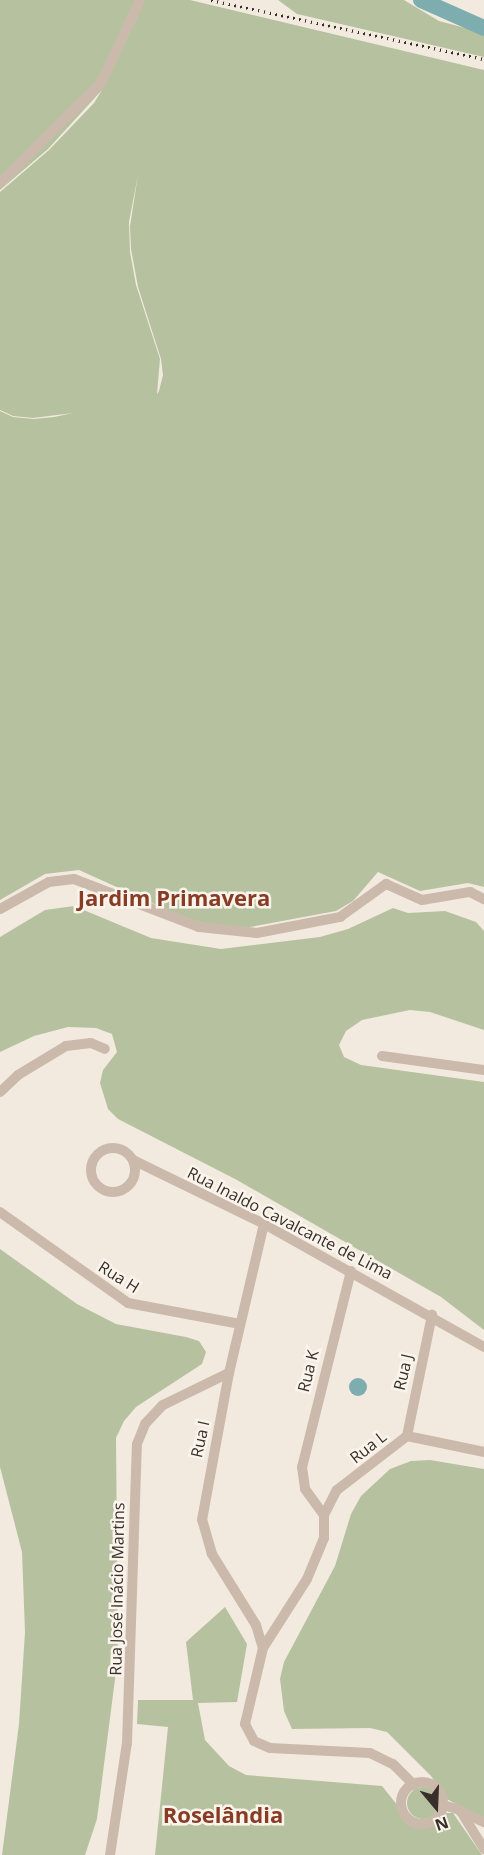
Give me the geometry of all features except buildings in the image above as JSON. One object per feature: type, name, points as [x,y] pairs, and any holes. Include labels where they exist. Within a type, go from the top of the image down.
[{"type":"street","points":[[0,183],[101,82],[140,0]]},
{"type":"street","points":[[0,909],[40,885],[68,878],[93,883],[199,927],[257,933],[340,917],[386,884],[422,900],[470,892],[484,898]]},
{"type":"street","points":[[0,1092],[18,1075],[66,1046],[91,1043],[105,1048]]},
{"type":"street","points":[[382,1056],[484,1070]]},
{"type":"street","name":"Rua Inaldo Cavalcante de Lima","points":[[133,1160],[134,1176],[120,1191],[104,1190],[92,1179],[91,1164],[104,1149],[119,1148],[133,1160],[264,1224],[432,1315]]},
{"type":"street","name":"Rua H","points":[[0,1212],[128,1303],[240,1324]]},
{"type":"street","name":"Rua I","points":[[263,1648],[255,1625],[212,1554],[202,1520],[229,1373],[264,1224]]},
{"type":"street","name":"Rua K","points":[[309,1494],[302,1479],[316,1400],[351,1271]]},
{"type":"street","points":[[432,1315],[484,1347]]},
{"type":"street","name":"Rua J","points":[[407,1436],[432,1315]]},
{"type":"street","name":"Rua José Inácio Martins","points":[[110,1855],[127,1743],[137,1444],[145,1424],[163,1405],[229,1373]]},
{"type":"street","name":"Rua L","points":[[324,1515],[337,1490],[407,1436],[484,1452]]},
{"type":"street","points":[[309,1494],[323,1497],[337,1490]]},
{"type":"street","points":[[309,1494],[324,1515],[324,1538],[316,1562],[263,1648],[245,1715],[254,1741],[277,1749],[363,1750],[393,1764],[414,1785],[434,1786],[443,1805],[440,1815],[431,1822],[420,1824],[409,1820],[403,1810],[402,1799],[414,1785]]},
{"type":"street","points":[[255,1625],[264,1633],[274,1631]]},
{"type":"street","points":[[443,1805],[460,1810],[484,1822]]},
{"type":"street","points":[[460,1810],[484,1849]]},
{"type":"green space","points":[[0,0],[190,0],[484,70],[484,887],[468,883],[420,891],[378,872],[353,901],[336,911],[245,928],[215,926],[185,918],[79,870],[45,874],[0,900],[0,411],[13,417],[34,419],[73,413],[33,418],[13,416],[0,410],[0,192],[49,150],[94,103],[102,90],[48,149],[0,190]],"holes":[[[138,175],[130,226],[131,249],[138,287],[161,359],[163,375],[157,394],[160,359],[136,285],[130,252],[129,222]]]},
{"type":"green space","points":[[278,0],[404,0],[439,21],[484,33],[484,57],[297,14]]},
{"type":"green space","points":[[74,906],[151,938],[221,949],[320,937],[348,929],[393,908],[408,913],[445,911],[476,922],[484,931],[484,1030],[430,1012],[410,1010],[362,1020],[346,1031],[339,1045],[344,1057],[361,1065],[484,1082],[484,1330],[441,1297],[237,1180],[118,1119],[108,1109],[100,1083],[103,1070],[117,1052],[112,1034],[96,1028],[68,1027],[34,1036],[0,1052],[0,937],[45,910]]},
{"type":"green space","points":[[0,1249],[77,1304],[116,1324],[199,1341],[206,1352],[202,1364],[136,1407],[124,1421],[116,1438],[118,1656],[97,1819],[85,1855],[2,1855],[19,1724],[25,1632],[22,1552],[0,1467]]},
{"type":"green space","points":[[430,1460],[484,1469],[484,1820],[447,1799],[431,1776],[387,1732],[370,1728],[292,1729],[284,1711],[280,1679],[284,1662],[335,1566],[351,1514],[361,1496],[390,1469],[411,1461]]},
{"type":"green space","points":[[225,1607],[247,1644],[237,1702],[198,1703],[205,1740],[229,1766],[246,1775],[382,1786],[414,1826],[432,1826],[446,1813],[453,1813],[482,1855],[155,1855],[168,1727],[137,1724],[138,1700],[193,1700],[186,1642]]},
{"type":"green space","points":[[423,1787],[434,1792],[439,1803],[434,1814],[423,1819],[412,1814],[407,1803],[412,1792]]},
{"type":"water","points":[[358,1378],[364,1381],[367,1387],[364,1393],[358,1396],[352,1393],[349,1387],[352,1381]]},
{"type":"waterway","points":[[421,0],[484,28]]},
{"type":"railway","points":[[211,0],[484,59]]},
{"type":"district","name":"Jardim Primavera","points":[[174,898]]},
{"type":"district","name":"Roselândia","points":[[223,1815]]}]
